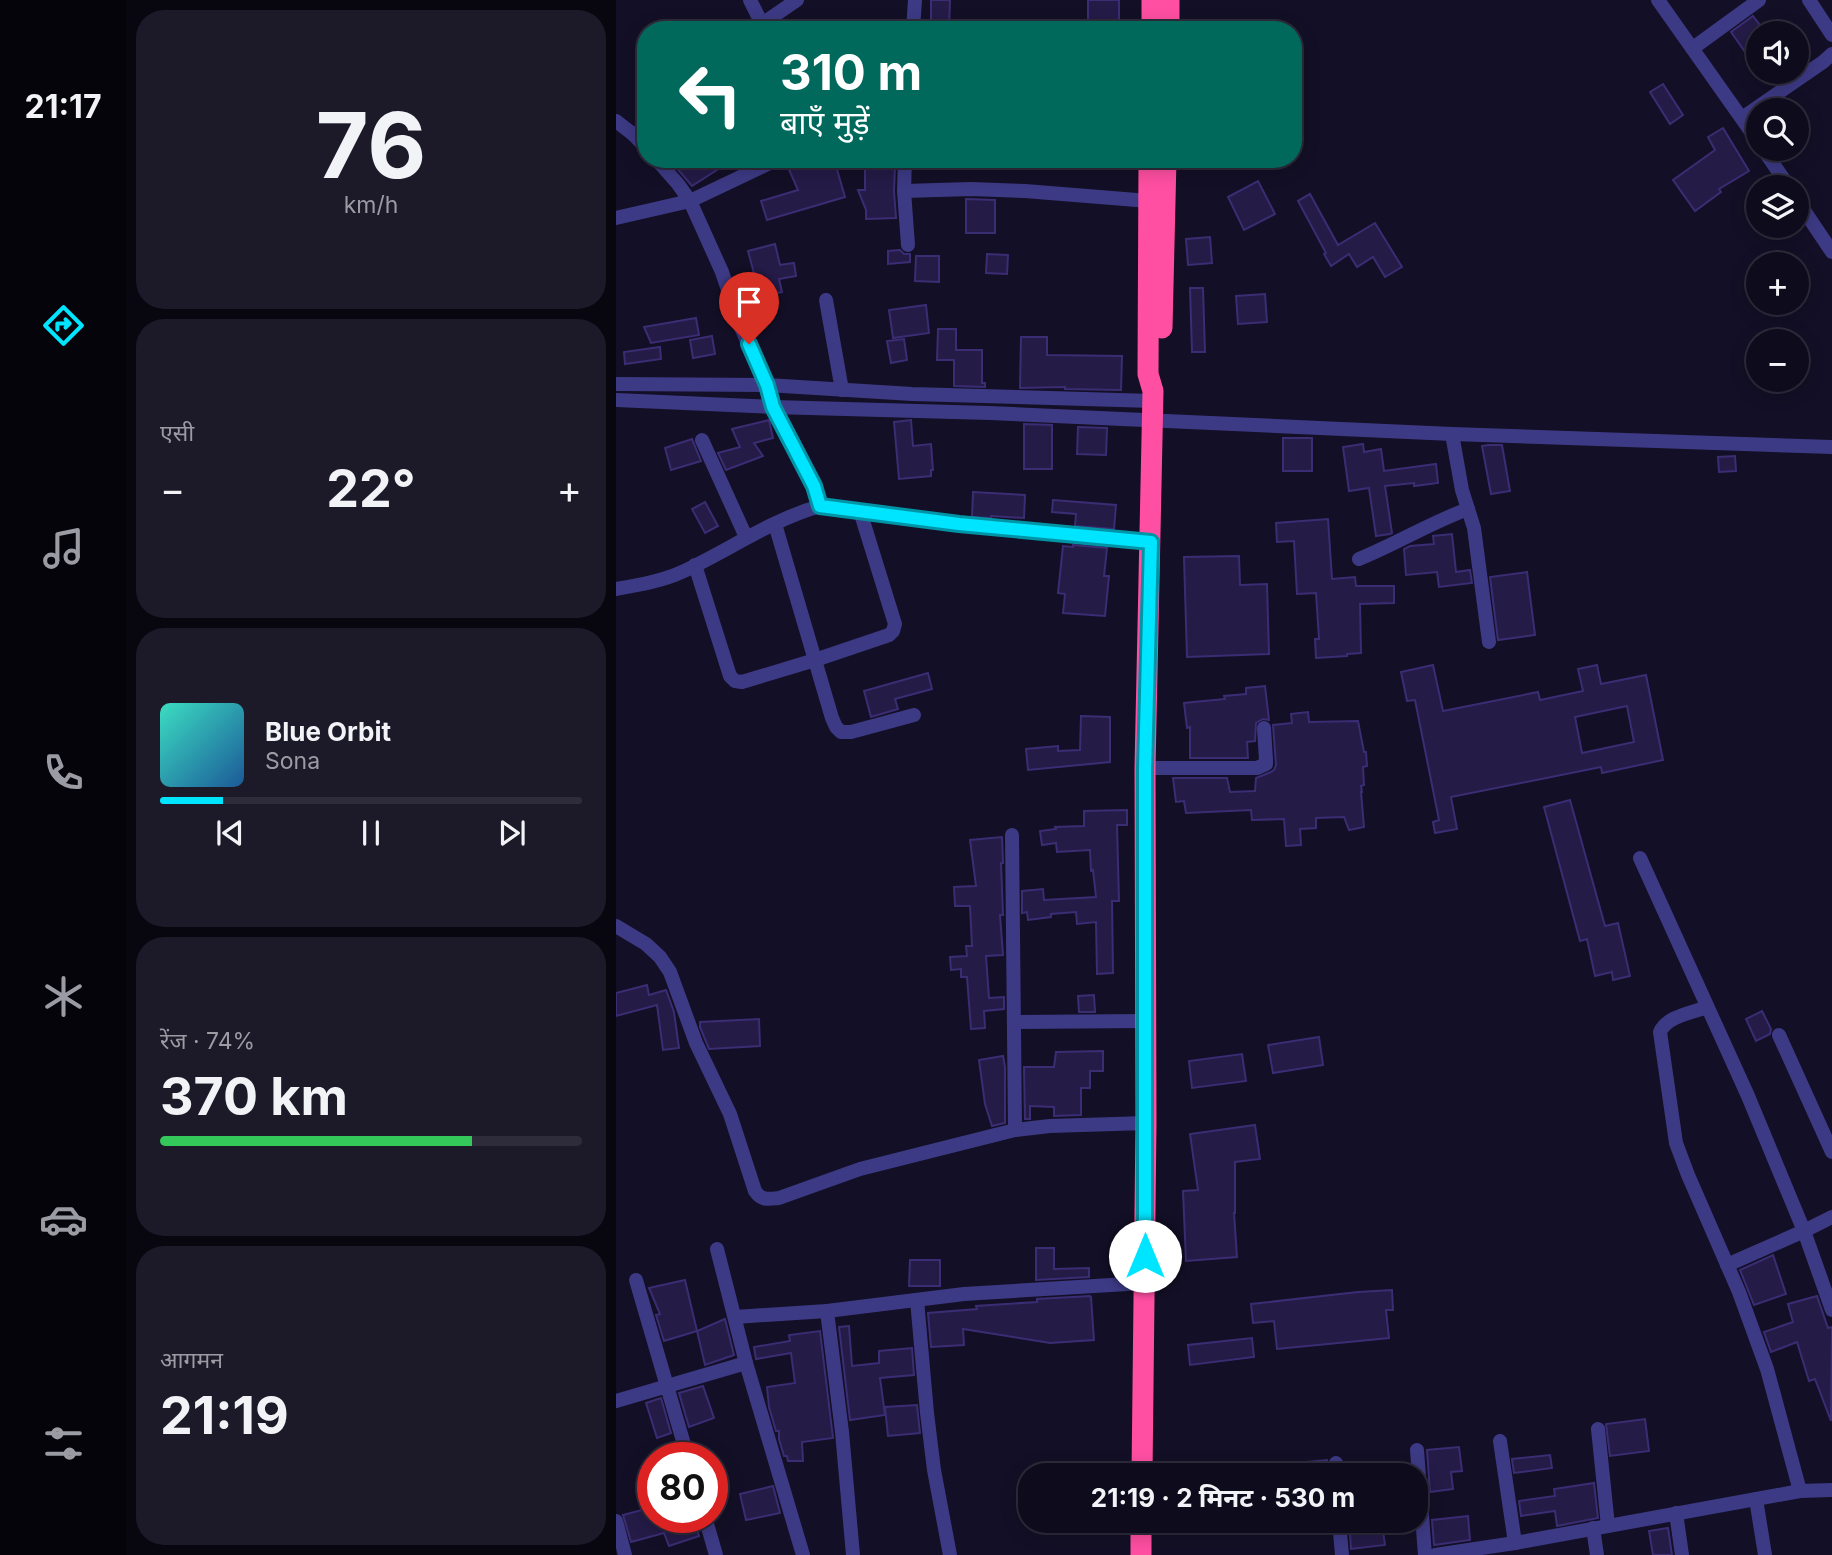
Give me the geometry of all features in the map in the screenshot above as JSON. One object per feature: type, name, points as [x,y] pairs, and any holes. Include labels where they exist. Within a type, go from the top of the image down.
[{"type":"highway","points":[[1152,0],[1152,21]]},
{"type":"highway","points":[[1169,0],[1169,21]]},
{"type":"highway","points":[[1142,1463],[1146,1122],[1145,768],[1153,404],[1148,374],[1149,168]]},
{"type":"highway","points":[[1153,404],[1162,374],[1166,168]]},
{"type":"highway","points":[[1141,1533],[1141,1555]]},
{"type":"street","points":[[750,0],[761,21]]},
{"type":"street","points":[[771,21],[797,0]]},
{"type":"street","points":[[914,21],[915,0]]},
{"type":"street","points":[[1658,0],[1746,124]]},
{"type":"street","points":[[1693,48],[1759,0]]},
{"type":"street","points":[[1809,0],[1832,35]]},
{"type":"street","points":[[1742,118],[1832,54]]},
{"type":"street","points":[[616,121],[637,130]]},
{"type":"street","points":[[663,168],[690,201],[722,272],[739,323],[770,396],[814,486],[820,506]]},
{"type":"street","points":[[616,218],[690,201],[759,168]]},
{"type":"street","points":[[905,168],[908,245]]},
{"type":"street","points":[[904,191],[1025,191],[1149,201]]},
{"type":"street","points":[[1809,218],[1832,252]]},
{"type":"street","points":[[827,300],[842,390]]},
{"type":"street","points":[[616,384],[990,413],[1153,404]]},
{"type":"street","points":[[616,400],[770,396],[842,390],[1153,404],[1452,434],[1832,447]]},
{"type":"street","points":[[1452,434],[1462,490],[1475,528],[1489,642]]},
{"type":"street","points":[[702,440],[746,537]]},
{"type":"street","points":[[616,590],[682,572],[746,537],[820,506],[959,524],[1151,542]]},
{"type":"street","points":[[1359,559],[1468,509]]},
{"type":"street","points":[[695,565],[730,677],[735,681],[742,682],[815,660],[893,631],[895,624],[860,511]]},
{"type":"street","points":[[775,524],[836,727],[841,732],[851,732],[915,715]]},
{"type":"street","points":[[1145,768],[1257,768],[1266,764],[1264,728]]},
{"type":"street","points":[[1012,835],[1015,1130]]},
{"type":"street","points":[[1640,858],[1748,1096],[1804,1231],[1832,1310]]},
{"type":"street","points":[[616,926],[646,944],[660,957],[670,972],[696,1043],[730,1114],[755,1191],[765,1200],[779,1198],[860,1169],[1015,1130],[1146,1122]]},
{"type":"street","points":[[1707,1007],[1670,1020],[1663,1024],[1660,1032],[1676,1143],[1739,1292],[1767,1369],[1800,1491]]},
{"type":"street","points":[[1015,1022],[1145,1021]]},
{"type":"street","points":[[1779,1035],[1832,1152]]},
{"type":"street","points":[[1727,1265],[1832,1217]]},
{"type":"street","points":[[717,1249],[746,1363],[803,1555]]},
{"type":"street","points":[[636,1280],[683,1442]]},
{"type":"street","points":[[735,1317],[827,1311],[964,1294],[1144,1283]]},
{"type":"street","points":[[917,1300],[934,1470],[950,1555]]},
{"type":"street","points":[[827,1311],[853,1555]]},
{"type":"street","points":[[616,1401],[746,1363]]},
{"type":"street","points":[[1597,1555],[1600,1527],[1598,1429]]},
{"type":"street","points":[[1500,1441],[1515,1543]]},
{"type":"street","points":[[1417,1450],[1425,1555]]},
{"type":"street","points":[[1435,1555],[1800,1491],[1832,1490]]},
{"type":"street","points":[[1756,1499],[1765,1555]]},
{"type":"street","points":[[1676,1513],[1682,1555]]},
{"type":"street","points":[[616,1521],[625,1555]]},
{"type":"street","points":[[710,1533],[716,1555]]},
{"type":"street","points":[[1340,1533],[1342,1555]]},
{"type":"building","points":[[931,0],[950,0],[949,21],[931,21]]},
{"type":"building","points":[[1088,0],[1119,0],[1119,21],[1088,21]]},
{"type":"building","points":[[1746,21],[1746,53],[1731,32]]},
{"type":"building","points":[[1663,84],[1683,115],[1670,124],[1650,92]]},
{"type":"building","points":[[1723,128],[1749,171],[1719,189],[1721,192],[1695,211],[1673,180],[1715,150],[1708,137]]},
{"type":"building","points":[[677,168],[720,168],[692,186]]},
{"type":"building","points":[[788,168],[837,168],[845,197],[767,220],[761,201],[798,190]]},
{"type":"building","points":[[865,168],[895,168],[896,218],[866,219],[866,210],[858,190],[865,190]]},
{"type":"building","points":[[1258,181],[1275,214],[1244,230],[1228,197]]},
{"type":"building","points":[[1310,194],[1338,245],[1375,223],[1402,267],[1385,277],[1373,257],[1357,267],[1349,254],[1331,266],[1298,201]]},
{"type":"building","points":[[966,199],[995,200],[995,233],[966,233]]},
{"type":"building","points":[[1210,237],[1212,263],[1188,265],[1186,239]]},
{"type":"building","points":[[775,244],[780,265],[794,263],[796,276],[779,279],[782,292],[757,298],[748,251]]},
{"type":"building","points":[[900,250],[904,254],[910,254],[910,262],[888,264],[888,251]]},
{"type":"building","points":[[987,254],[1008,255],[1007,274],[986,273]]},
{"type":"building","points":[[916,256],[939,256],[939,282],[915,281]]},
{"type":"building","points":[[1190,288],[1203,288],[1205,352],[1192,352]]},
{"type":"building","points":[[1265,294],[1267,322],[1238,324],[1236,296]]},
{"type":"building","points":[[926,305],[929,333],[893,338],[889,310]]},
{"type":"building","points":[[696,318],[699,335],[651,343],[644,327]]},
{"type":"building","points":[[938,329],[956,329],[956,350],[982,350],[982,383],[985,383],[985,387],[954,386],[954,360],[937,360]]},
{"type":"building","points":[[712,336],[715,354],[693,358],[690,340]]},
{"type":"building","points":[[1021,337],[1047,337],[1047,355],[1122,356],[1121,390],[1020,388]]},
{"type":"building","points":[[904,339],[907,360],[891,363],[887,341]]},
{"type":"building","points":[[660,347],[661,359],[625,364],[624,352]]},
{"type":"building","points":[[769,420],[773,438],[754,443],[763,456],[726,470],[718,453],[740,447],[732,429]]},
{"type":"building","points":[[911,420],[913,446],[931,444],[933,470],[931,476],[899,479],[894,422]]},
{"type":"building","points":[[1024,424],[1052,425],[1052,469],[1024,469]]},
{"type":"building","points":[[1078,427],[1107,428],[1106,455],[1077,454]]},
{"type":"building","points":[[1283,438],[1312,438],[1312,471],[1283,471]]},
{"type":"building","points":[[692,439],[701,461],[671,470],[665,448]]},
{"type":"building","points":[[1363,444],[1364,452],[1381,449],[1384,471],[1436,464],[1438,483],[1385,486],[1390,534],[1376,536],[1369,488],[1349,491],[1343,447]]},
{"type":"building","points":[[1502,445],[1510,491],[1491,494],[1482,446]]},
{"type":"building","points":[[1735,456],[1736,471],[1719,472],[1718,457]]},
{"type":"building","points":[[973,492],[1025,495],[1024,518],[972,517]]},
{"type":"building","points":[[1053,500],[1116,505],[1114,529],[1075,526],[1076,514],[1052,512]]},
{"type":"building","points":[[705,502],[718,526],[705,533],[692,509]]},
{"type":"building","points":[[1328,519],[1332,579],[1355,577],[1356,586],[1394,586],[1394,603],[1360,604],[1361,653],[1316,658],[1315,639],[1319,639],[1316,593],[1297,594],[1294,541],[1277,542],[1276,523]]},
{"type":"building","points":[[1452,534],[1456,572],[1470,570],[1472,583],[1439,587],[1437,572],[1406,575],[1404,549],[1434,544],[1433,536]]},
{"type":"building","points":[[1063,546],[1107,548],[1104,576],[1109,576],[1105,616],[1063,613],[1065,594],[1058,593]]},
{"type":"building","points":[[1239,556],[1240,585],[1267,584],[1269,654],[1187,657],[1184,557]]},
{"type":"building","points":[[1527,572],[1535,635],[1498,640],[1490,577]]},
{"type":"building","points":[[1433,665],[1443,711],[1538,692],[1540,700],[1583,691],[1578,669],[1597,665],[1601,684],[1646,675],[1663,760],[1602,773],[1601,767],[1451,797],[1457,829],[1435,833],[1433,822],[1439,820],[1415,700],[1407,701],[1401,672]],"holes":[[[1627,706],[1634,742],[1582,753],[1575,717]]]},
{"type":"building","points":[[928,673],[932,689],[895,699],[898,709],[871,717],[864,691]]},
{"type":"building","points":[[1265,686],[1269,720],[1263,719],[1256,723],[1255,741],[1247,742],[1248,758],[1190,758],[1190,727],[1187,728],[1184,703],[1225,699],[1224,696],[1246,694],[1246,688]]},
{"type":"building","points":[[1308,712],[1309,722],[1358,721],[1367,766],[1363,767],[1364,785],[1361,786],[1364,827],[1349,830],[1344,817],[1316,818],[1316,828],[1300,829],[1301,845],[1286,846],[1284,819],[1252,820],[1251,810],[1186,813],[1184,801],[1176,802],[1173,778],[1227,778],[1230,792],[1255,791],[1256,778],[1271,772],[1276,765],[1273,725],[1292,723],[1291,714]]},
{"type":"building","points":[[1081,716],[1110,717],[1110,762],[1028,770],[1026,749],[1058,746],[1058,751],[1080,750]]},
{"type":"building","points":[[1570,800],[1605,926],[1618,923],[1630,976],[1613,980],[1612,972],[1595,976],[1587,939],[1580,941],[1544,807]]},
{"type":"building","points":[[1127,810],[1127,825],[1117,825],[1119,901],[1112,901],[1113,973],[1097,974],[1096,922],[1077,924],[1076,912],[1051,914],[1051,917],[1028,920],[1027,912],[1022,913],[1022,891],[1043,889],[1044,900],[1096,897],[1090,850],[1057,852],[1056,843],[1042,845],[1040,831],[1056,829],[1055,827],[1084,826],[1084,811]]},
{"type":"building","points":[[1002,837],[1003,915],[1000,915],[1003,955],[986,956],[989,998],[1004,997],[1004,1009],[984,1011],[985,1028],[971,1029],[967,977],[961,977],[961,969],[951,970],[950,957],[967,956],[966,946],[972,946],[970,906],[955,906],[954,887],[976,886],[970,840]]},
{"type":"building","points":[[647,985],[649,995],[666,990],[674,1012],[679,1048],[663,1050],[657,1005],[616,1016],[616,993]]},
{"type":"building","points":[[1094,995],[1095,1012],[1079,1012],[1078,996]]},
{"type":"building","points":[[1762,1011],[1771,1029],[1770,1034],[1756,1041],[1746,1019]]},
{"type":"building","points":[[759,1019],[760,1046],[709,1049],[700,1027],[700,1022]]},
{"type":"building","points":[[1319,1037],[1323,1065],[1273,1073],[1268,1045]]},
{"type":"building","points":[[1103,1051],[1103,1071],[1090,1071],[1090,1088],[1081,1088],[1081,1115],[1054,1116],[1054,1107],[1030,1106],[1030,1119],[1025,1119],[1024,1067],[1054,1067],[1056,1052]]},
{"type":"building","points":[[1242,1054],[1246,1081],[1192,1088],[1189,1061]]},
{"type":"building","points":[[1003,1056],[1005,1123],[992,1126],[985,1104],[979,1060]]},
{"type":"building","points":[[1255,1125],[1260,1159],[1235,1162],[1237,1257],[1186,1261],[1183,1191],[1198,1190],[1190,1134]]},
{"type":"building","points":[[1036,1248],[1054,1248],[1054,1269],[1089,1268],[1089,1277],[1036,1280]]},
{"type":"building","points":[[1773,1255],[1786,1294],[1754,1305],[1740,1270]]},
{"type":"building","points":[[910,1260],[940,1260],[940,1286],[909,1286]]},
{"type":"building","points":[[685,1280],[697,1331],[664,1341],[656,1315],[660,1314],[649,1288]]},
{"type":"building","points":[[1392,1290],[1393,1310],[1386,1310],[1389,1338],[1277,1349],[1274,1321],[1253,1323],[1251,1304]]},
{"type":"building","points":[[1090,1296],[1094,1340],[1050,1343],[963,1329],[964,1345],[931,1347],[928,1313],[977,1309],[976,1306],[1037,1302],[1037,1299]]},
{"type":"building","points":[[1817,1296],[1828,1328],[1832,1327],[1831,1421],[1815,1379],[1809,1381],[1797,1342],[1771,1352],[1764,1332],[1793,1322],[1788,1304]]},
{"type":"building","points":[[725,1319],[734,1355],[705,1365],[697,1331]]},
{"type":"building","points":[[849,1326],[852,1366],[879,1363],[879,1351],[912,1348],[914,1375],[880,1378],[885,1415],[850,1420],[839,1327]]},
{"type":"building","points":[[820,1331],[833,1438],[802,1442],[803,1461],[788,1461],[787,1456],[784,1456],[779,1431],[776,1431],[769,1407],[767,1387],[795,1383],[791,1353],[756,1359],[754,1347],[790,1341],[789,1335]]},
{"type":"building","points":[[1252,1338],[1254,1357],[1190,1365],[1188,1345]]},
{"type":"building","points":[[703,1386],[714,1418],[689,1427],[679,1393]]},
{"type":"building","points":[[661,1398],[671,1433],[657,1438],[646,1403]]},
{"type":"building","points":[[917,1405],[920,1433],[888,1436],[885,1407]]},
{"type":"building","points":[[1645,1419],[1649,1451],[1610,1456],[1606,1424]]},
{"type":"building","points":[[1459,1447],[1462,1471],[1451,1472],[1453,1489],[1430,1492],[1427,1450]]},
{"type":"building","points":[[1550,1455],[1552,1468],[1514,1473],[1512,1459]]},
{"type":"building","points":[[1327,1460],[1327,1463],[1296,1463]]},
{"type":"building","points":[[1594,1483],[1598,1518],[1557,1526],[1555,1511],[1521,1516],[1519,1501],[1555,1496],[1554,1489]]},
{"type":"building","points":[[773,1486],[780,1513],[746,1520],[740,1494]]},
{"type":"building","points":[[637,1511],[637,1533],[664,1533],[631,1542],[623,1515]]},
{"type":"building","points":[[1468,1516],[1470,1540],[1434,1545],[1432,1520]]},
{"type":"building","points":[[1668,1528],[1672,1555],[1653,1555],[1649,1531]]},
{"type":"building","points":[[664,1533],[698,1533],[699,1536],[669,1546]]},
{"type":"building","points":[[1383,1533],[1385,1545],[1351,1549],[1350,1534]]},
{"type":"route","points":[[749,344],[767,385],[773,407],[814,486],[820,506],[959,524],[1151,542],[1145,768],[1145,1256]]}]
